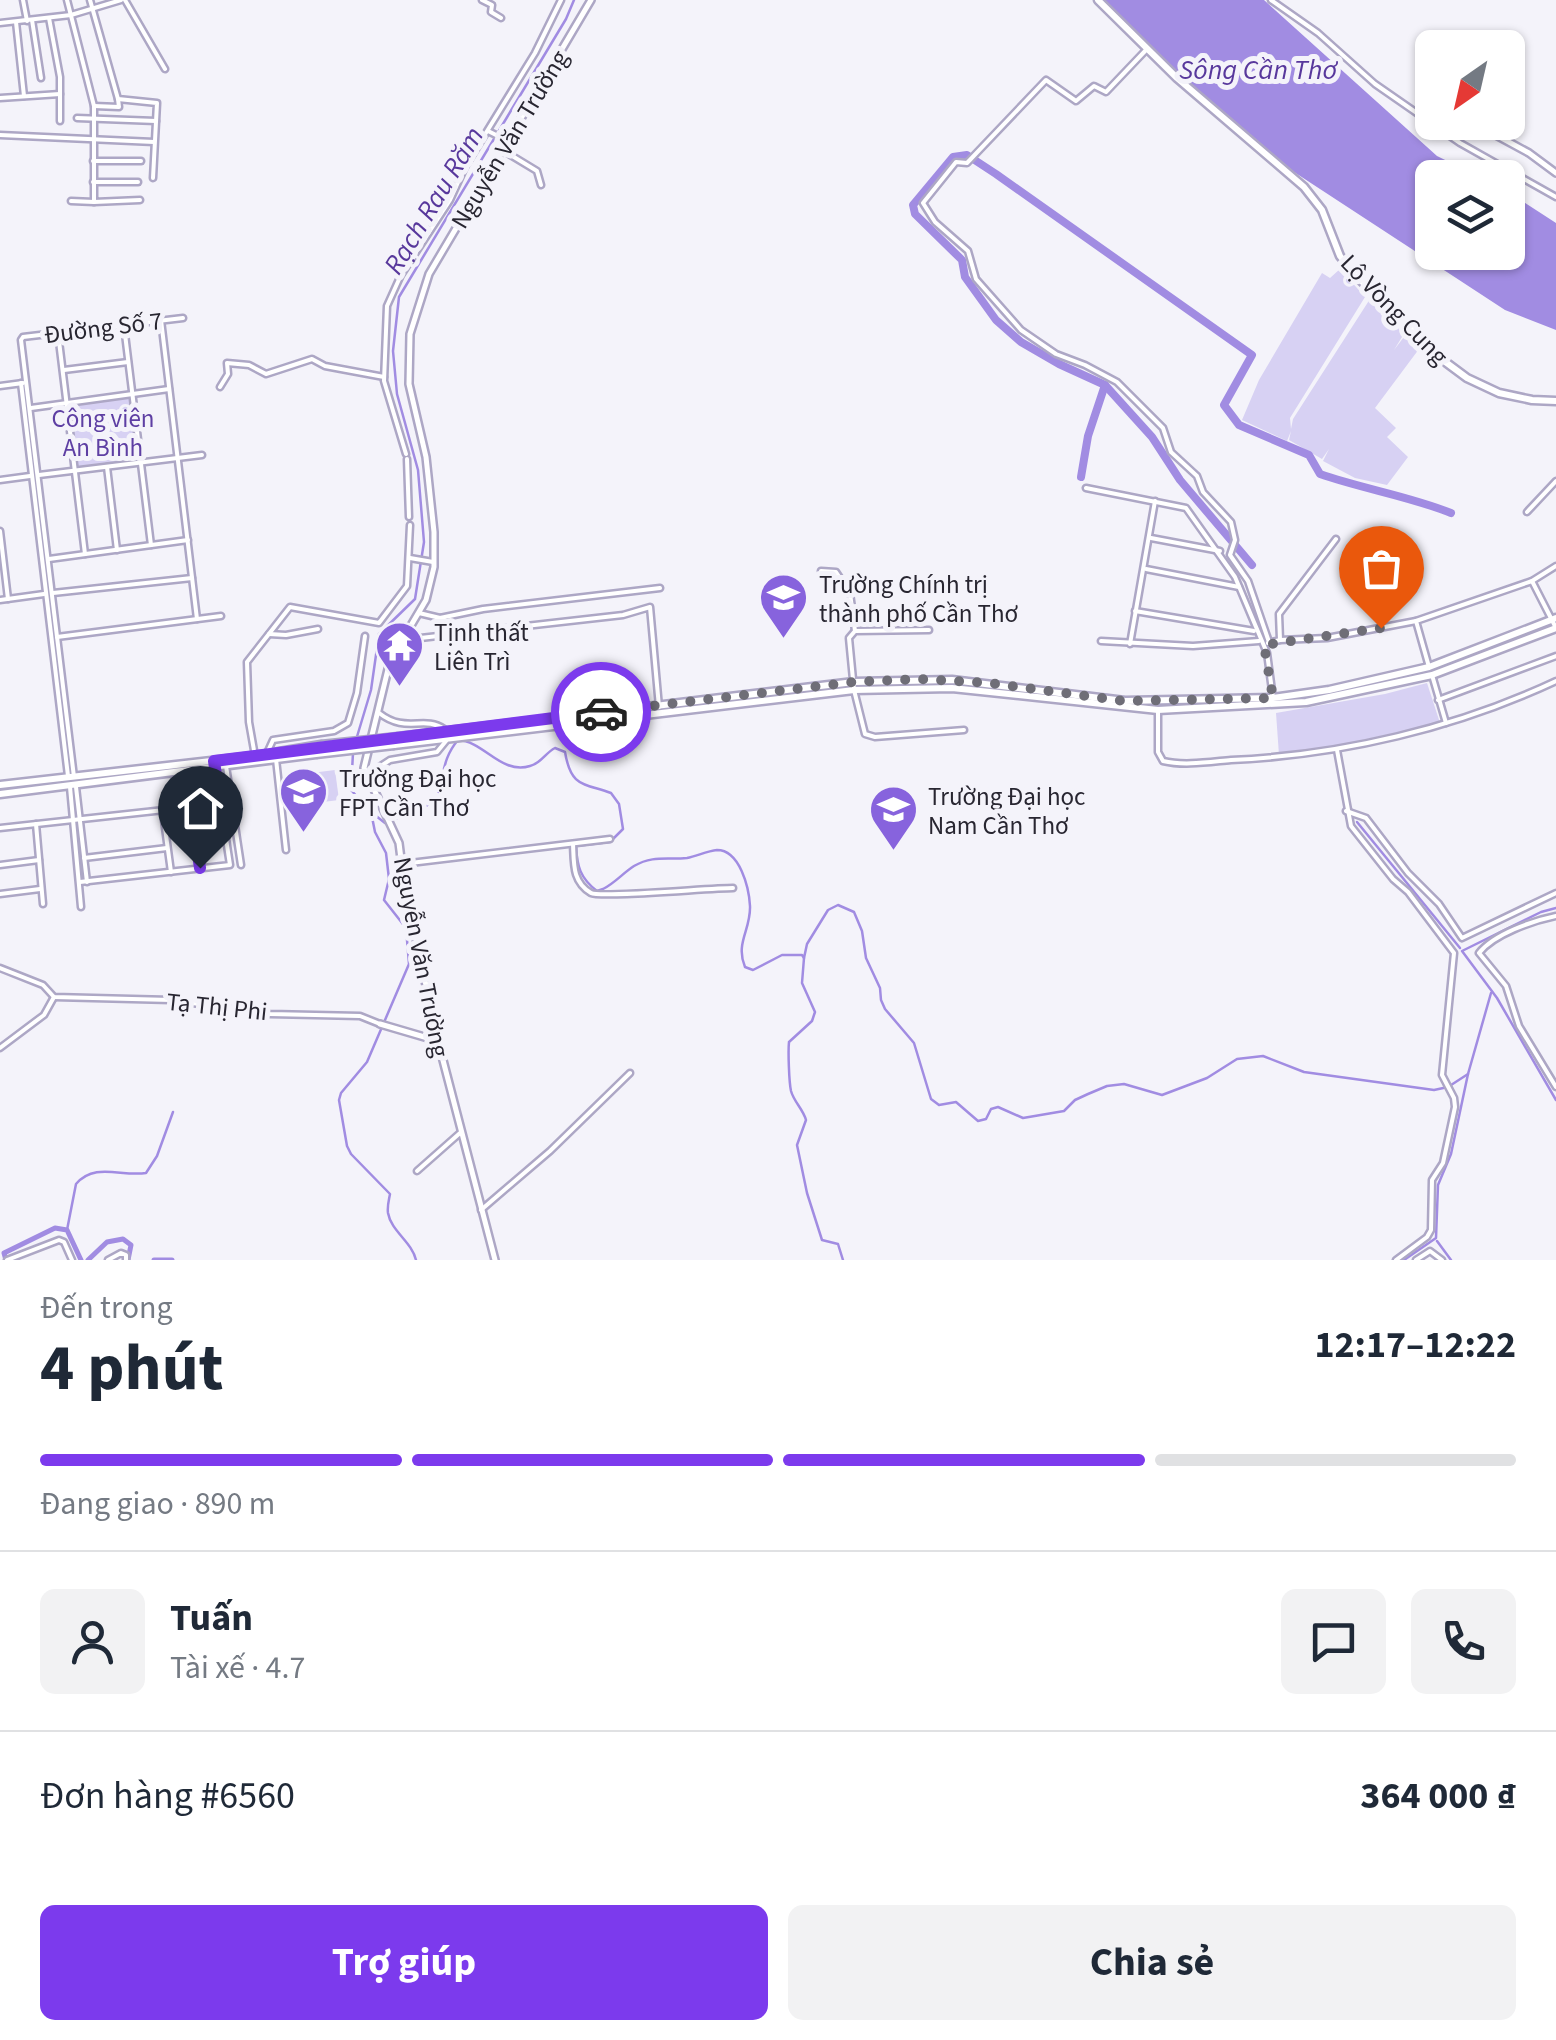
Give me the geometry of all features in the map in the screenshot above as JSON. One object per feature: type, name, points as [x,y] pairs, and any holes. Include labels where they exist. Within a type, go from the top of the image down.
[{"type":"main road","name":"Lộ Vòng Cung","points":[[1098,0],[1146,50],[1304,187],[1322,210],[1340,256],[1446,365],[1499,393],[1556,401]]},
{"type":"main road","points":[[214,764],[276,760],[396,741],[854,686],[952,684],[1158,710],[1273,701],[1431,671],[1555,623]]},
{"type":"main road","points":[[1124,704],[1197,706]]},
{"type":"main road","points":[[0,794],[321,745],[396,741]]},
{"type":"main road","points":[[0,785],[72,781]]},
{"type":"street","points":[[23,0],[41,78]]},
{"type":"street","points":[[67,0],[94,106],[94,202]]},
{"type":"street","points":[[90,0],[119,107],[94,106]]},
{"type":"street","points":[[0,12],[1,23],[16,22],[70,15],[123,0],[165,69]]},
{"type":"street","points":[[482,0],[492,5],[491,12],[501,18]]},
{"type":"street","points":[[409,517],[406,456],[384,377],[387,306],[535,53],[560,0]]},
{"type":"street","name":"Nguyễn Văn Trường","points":[[495,1260],[438,1041],[399,843],[367,776],[365,756],[390,661],[426,600],[431,561],[434,532],[426,457],[409,384],[410,334],[429,274],[591,0]]},
{"type":"street","points":[[1271,0],[1318,32],[1375,84],[1415,112]]},
{"type":"street","points":[[49,18],[60,76],[60,121]]},
{"type":"street","points":[[16,22],[24,96]]},
{"type":"street","points":[[1146,50],[1106,92],[1094,86],[1078,101],[1046,80],[968,162],[956,162],[923,202],[929,216],[963,245],[980,284],[1020,330],[1056,354],[1116,382],[1141,404],[1162,428],[1178,461],[1197,476],[1203,492],[1229,518],[1235,540],[1231,553],[1256,599],[1273,701]]},
{"type":"street","points":[[0,98],[60,94]]},
{"type":"street","points":[[118,99],[157,102],[154,178]]},
{"type":"street","points":[[77,118],[156,121]]},
{"type":"street","points":[[489,131],[508,142]]},
{"type":"street","points":[[0,134],[154,142]]},
{"type":"street","points":[[1458,140],[1556,196]]},
{"type":"street","points":[[1506,140],[1556,172]]},
{"type":"street","points":[[504,151],[536,171],[541,185]]},
{"type":"street","points":[[93,162],[141,161]]},
{"type":"street","points":[[93,182],[138,182]]},
{"type":"street","points":[[71,201],[140,200]]},
{"type":"street","name":"Đường Số 7","points":[[25,383],[23,337],[183,318]]},
{"type":"street","points":[[161,320],[197,618]]},
{"type":"street","points":[[124,325],[151,545]]},
{"type":"street","points":[[58,333],[85,554]]},
{"type":"street","points":[[220,387],[228,374],[227,363],[250,365],[266,374],[312,359],[340,370],[384,377]]},
{"type":"street","points":[[63,370],[128,362]]},
{"type":"street","points":[[0,386],[25,383]]},
{"type":"street","points":[[25,383],[49,559],[49,594]]},
{"type":"street","points":[[25,383],[84,882]]},
{"type":"street","points":[[31,408],[169,389]]},
{"type":"street","points":[[0,480],[202,455]]},
{"type":"street","points":[[108,467],[117,550]]},
{"type":"street","points":[[1527,512],[1556,480]]},
{"type":"street","points":[[1086,488],[1186,508],[1220,551],[1264,642]]},
{"type":"street","points":[[1130,644],[1155,501]]},
{"type":"street","points":[[255,756],[248,660],[288,609],[356,617],[376,624],[406,591],[412,558],[410,525]]},
{"type":"street","points":[[0,531],[8,598]]},
{"type":"street","points":[[1149,538],[1220,551]]},
{"type":"street","points":[[1280,640],[1279,614],[1336,538]]},
{"type":"street","points":[[49,559],[188,540]]},
{"type":"street","points":[[412,558],[431,561]]},
{"type":"street","points":[[1101,642],[1229,646],[1327,638],[1416,621],[1532,581],[1556,566]]},
{"type":"street","points":[[1143,569],[1239,588]]},
{"type":"street","points":[[821,570],[836,572],[848,588],[856,632]]},
{"type":"street","points":[[0,600],[192,578]]},
{"type":"street","points":[[1532,581],[1555,623]]},
{"type":"street","points":[[419,613],[440,618],[482,609],[660,588]]},
{"type":"street","points":[[403,640],[623,615],[650,606],[659,709]]},
{"type":"street","points":[[1135,611],[1256,632]]},
{"type":"street","points":[[55,637],[221,616]]},
{"type":"street","points":[[1416,621],[1446,723]]},
{"type":"street","points":[[268,634],[318,629]]},
{"type":"street","points":[[930,630],[856,632],[848,641],[866,735],[964,730]]},
{"type":"street","points":[[268,754],[273,740],[334,731],[348,723],[357,693],[365,636]]},
{"type":"street","points":[[1438,700],[1556,656]]},
{"type":"street","points":[[1158,710],[1158,752],[1166,763],[1267,758],[1337,750],[1446,723],[1556,680]]},
{"type":"street","points":[[367,776],[390,760],[437,752],[448,735],[438,724],[394,724],[377,712]]},
{"type":"street","points":[[1337,750],[1346,812],[1360,840],[1408,892],[1453,951],[1442,1075],[1454,1098],[1444,1163],[1432,1180],[1432,1226],[1425,1240],[1396,1260]]},
{"type":"street","points":[[276,760],[286,850]]},
{"type":"street","points":[[84,882],[230,864],[214,764]]},
{"type":"street","points":[[226,766],[241,865]]},
{"type":"street","points":[[0,828],[220,804]]},
{"type":"street","points":[[191,807],[200,868]]},
{"type":"street","points":[[162,810],[170,872]]},
{"type":"street","points":[[1346,812],[1366,818],[1439,904],[1462,938],[1556,893]]},
{"type":"street","points":[[76,820],[84,858],[81,907]]},
{"type":"street","points":[[36,824],[44,904]]},
{"type":"street","points":[[402,864],[610,839]]},
{"type":"street","points":[[573,844],[576,876],[588,892],[602,897],[641,891],[734,888]]},
{"type":"street","points":[[84,858],[168,848]]},
{"type":"street","points":[[0,865],[40,860]]},
{"type":"street","points":[[0,894],[42,888]]},
{"type":"street","points":[[1556,916],[1508,934],[1479,954],[1506,986],[1519,1026],[1556,1088]]},
{"type":"street","name":"Tạ Thị Phi","points":[[0,968],[42,985],[54,997],[171,1000],[270,1014],[360,1016],[438,1041]]},
{"type":"street","points":[[0,1048],[44,1015],[54,997]]},
{"type":"street","points":[[480,1210],[550,1151],[630,1073]]},
{"type":"street","points":[[417,1171],[460,1132]]},
{"type":"street","points":[[6,1260],[59,1240],[64,1242],[72,1260]]},
{"type":"street","points":[[1425,1240],[1442,1260]]},
{"type":"street","points":[[1416,1260],[1432,1250]]},
{"type":"street","points":[[108,1260],[121,1253],[127,1256],[126,1260]]},
{"type":"green space","points":[[1340,269],[1365,297],[1290,418],[1291,429],[1293,419],[1370,299],[1405,332],[1394,350],[1407,333],[1419,349],[1375,408],[1396,428],[1387,437],[1408,457],[1387,485],[1355,478],[1323,461],[1329,449],[1322,459],[1289,440],[1291,431],[1287,441],[1242,420],[1259,380],[1322,273],[1330,278]]},
{"type":"green space","name":"Công viên An Bình","points":[[129,398],[137,460],[78,467],[70,405]]},
{"type":"green space","points":[[1427,683],[1440,723],[1279,755],[1276,713]]},
{"type":"green space","points":[[335,770],[339,800],[291,806],[287,776]]},
{"type":"water","name":"Sông Cần Thơ","points":[[1103,0],[1264,0],[1415,140],[1445,160],[1415,160],[1415,251],[1294,172],[1149,48]]},
{"type":"water","name":"Sông Cần Thơ","points":[[1525,203],[1556,223],[1556,330],[1505,310],[1444,270],[1525,270]]},
{"type":"waterway","name":"Rạch Rau Răm","points":[[356,740],[371,690],[379,634],[415,599],[424,542],[418,470],[397,394],[393,351],[399,297],[574,0]]},
{"type":"waterway","points":[[1252,565],[1180,480],[1152,437],[1105,385],[1021,342],[996,320],[965,277],[962,260],[915,214],[913,205],[953,157],[967,155],[996,174],[1252,355],[1224,405],[1239,425],[1309,455],[1320,474],[1451,513]]},
{"type":"waterway","points":[[1081,477],[1088,436],[1105,385]]},
{"type":"waterway","points":[[394,819],[428,805],[436,796],[445,764],[458,740],[520,768],[534,765],[555,748],[565,752],[575,778],[611,793],[619,804],[623,829],[610,842],[576,846],[580,871],[591,886],[597,891],[603,889],[647,860],[725,852],[742,871],[748,890],[750,915],[742,958],[745,967],[753,970],[782,955],[804,958],[807,944],[828,910],[838,905],[854,912],[881,1000],[914,1043],[931,1099],[939,1105],[956,1102],[978,1121],[998,1107],[1023,1118],[1064,1111],[1075,1100],[1107,1086],[1124,1084],[1162,1095],[1207,1078],[1237,1059],[1263,1056],[1304,1072],[1434,1090],[1448,1087],[1468,1074]]},
{"type":"waterway","name":"Rạch Rau Răm","points":[[353,753],[351,790],[371,812],[375,832],[386,853],[389,879],[384,900],[406,928],[409,964],[367,1062],[339,1100],[347,1146],[390,1194],[390,1219],[416,1260]]},
{"type":"waterway","points":[[371,812],[385,823]]},
{"type":"waterway","points":[[1357,822],[1460,948]]},
{"type":"waterway","points":[[1556,908],[1462,951],[1497,998],[1556,1100]]},
{"type":"waterway","points":[[804,958],[802,983],[815,1012],[812,1021],[789,1042],[791,1091],[806,1120],[797,1145],[822,1240],[838,1244],[843,1260]]},
{"type":"waterway","points":[[1404,1260],[1436,1238],[1438,1185],[1451,1154],[1491,993]]},
{"type":"waterway","points":[[67,1230],[76,1184],[83,1177],[100,1172],[146,1173],[157,1156],[173,1112]]},
{"type":"waterway","points":[[6,1260],[4,1253],[55,1228],[67,1230],[81,1260]]},
{"type":"waterway","points":[[88,1260],[107,1242],[123,1239],[131,1245],[128,1260]]},
{"type":"waterway","points":[[1437,1241],[1451,1260]]},
{"type":"waterway","points":[[154,1260],[172,1260]]},
{"type":"way so far","points":[[601,712],[854,682],[919,679],[989,683],[1124,701],[1273,698],[1264,645],[1381,628]]},
{"type":"place","name":"Trường Chính trị thành phố Cần Thơ","points":[[784,640]]},
{"type":"place","name":"Tịnh thất Liên Trì","points":[[399,688]]},
{"type":"place","name":"Trường Đại học FPT Cần Thơ","points":[[304,834]]},
{"type":"place","name":"Trường Đại học Nam Cần Thơ","points":[[893,852]]},
{"type":"route","points":[[200,868],[191,807],[220,804],[214,761],[601,712]]}]
